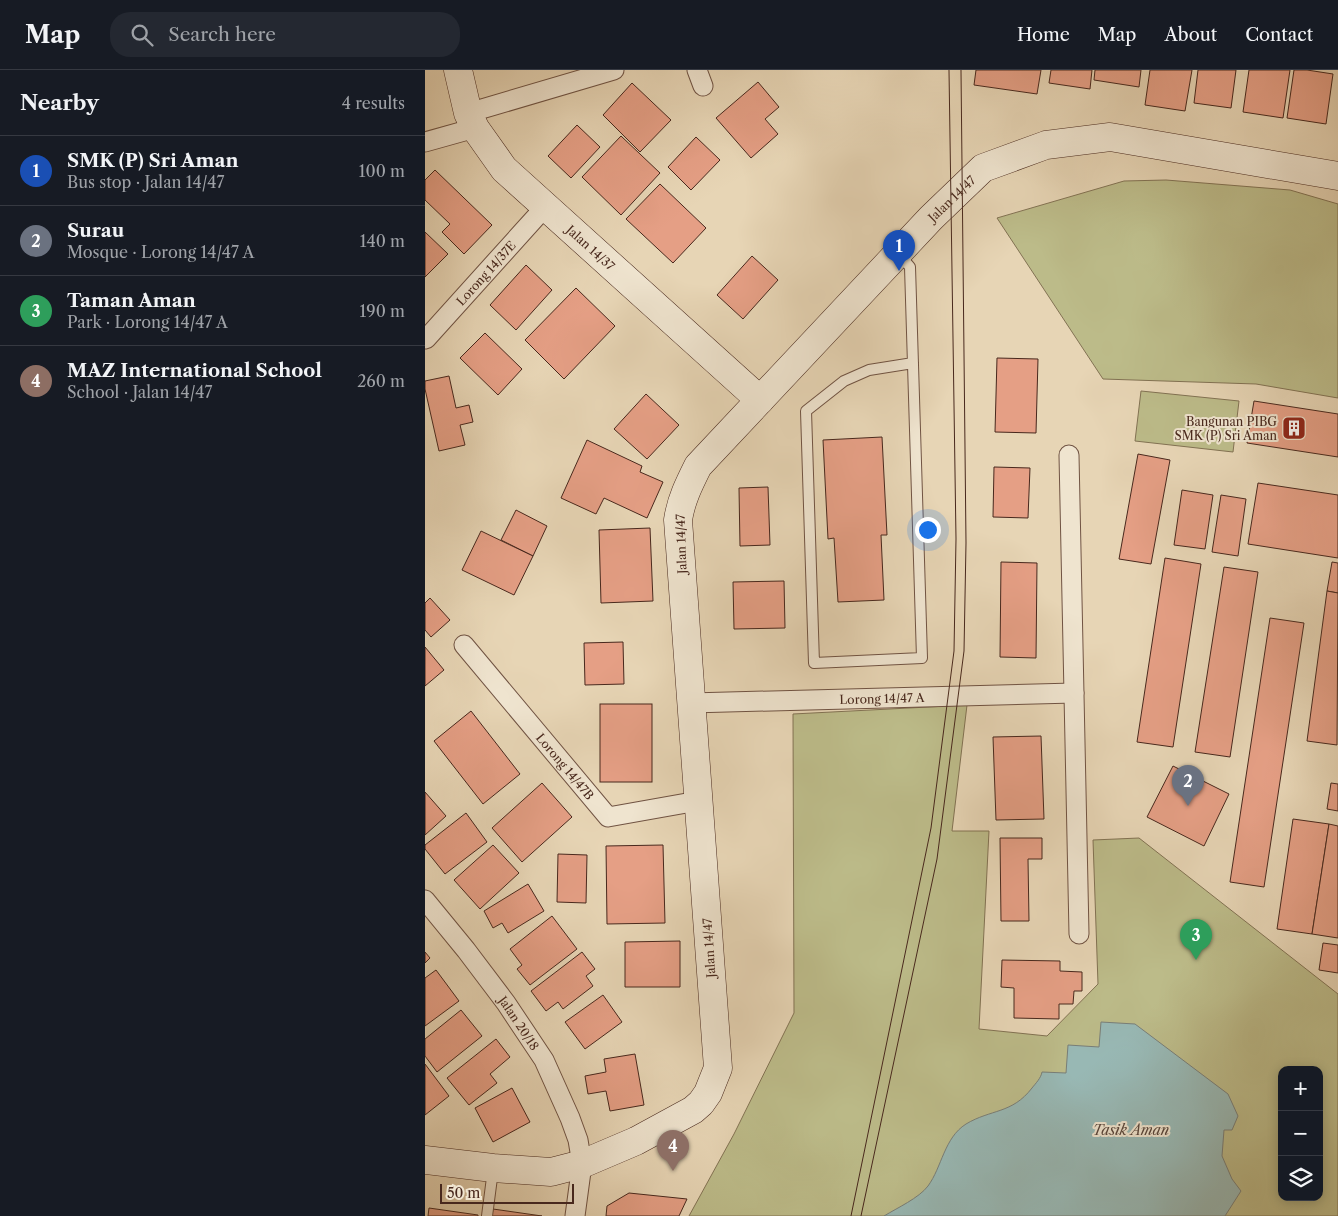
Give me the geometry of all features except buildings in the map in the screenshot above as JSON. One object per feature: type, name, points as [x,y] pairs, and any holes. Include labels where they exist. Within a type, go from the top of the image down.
[{"type":"street","name":"Jalan 14/37","points":[[458,70],[471,120],[504,169],[760,400]]},
{"type":"street","points":[[425,142],[471,120],[615,70]]},
{"type":"street","name":"Jalan 14/47","points":[[425,1160],[493,1168],[551,1172],[582,1164],[636,1142],[693,1110],[708,1093],[718,1068],[678,520],[680,505],[685,491],[698,466],[931,218],[983,168],[1046,145],[1110,137],[1338,176]]},
{"type":"street","name":"Lorong 14/37E","points":[[426,339],[545,207]]},
{"type":"street","points":[[1069,455],[1079,934]]},
{"type":"street","name":"Lorong 14/47B","points":[[464,645],[608,817],[698,802]]},
{"type":"street","name":"Lorong 14/47 A","points":[[691,703],[1073,693]]},
{"type":"street","name":"Jalan 20/18","points":[[425,900],[507,1003],[544,1060],[571,1118],[578,1140],[582,1164],[575,1216]]},
{"type":"lane","points":[[898,253],[910,267],[913,363],[922,658],[814,663],[806,411],[843,381],[869,370],[913,363]]},
{"type":"lane","points":[[487,1216],[493,1168]]},
{"type":"shaded area","points":[[1166,180],[1290,190],[1338,204],[1338,398],[1256,384],[1103,379],[997,218],[1124,181]]},
{"type":"shaded area","points":[[1141,391],[1239,401],[1233,452],[1135,441]]},
{"type":"shaded area","points":[[967,705],[952,831],[989,831],[979,1029],[1047,1036],[1098,984],[1093,840],[1139,838],[1338,994],[1338,1216],[689,1216],[734,1134],[794,1013],[793,714]]},
{"type":"water","name":"Tasik Aman","points":[[1101,1022],[1135,1024],[1228,1094],[1238,1116],[1232,1130],[1224,1130],[1222,1156],[1232,1179],[1241,1191],[1225,1216],[884,1216],[914,1199],[928,1186],[948,1145],[966,1124],[1017,1102],[1032,1088],[1042,1072],[1066,1073],[1068,1045],[1099,1047]]},
{"type":"tram line","points":[[851,1216],[931,828],[954,651],[956,539],[949,70]]},
{"type":"tram line","points":[[861,1216],[937,859],[964,651],[966,543],[961,70]]},
{"type":"place","name":"SMK (P) Sri Aman","points":[[899,271]]},
{"type":"place","name":"Bangunan PIBG SMK (P) Sri Aman","points":[[1294,428]]},
{"type":"place","name":"Surau","points":[[1188,806]]},
{"type":"place","name":"Taman Aman","points":[[1196,960]]},
{"type":"place","name":"MAZ International School","points":[[673,1171]]}]
